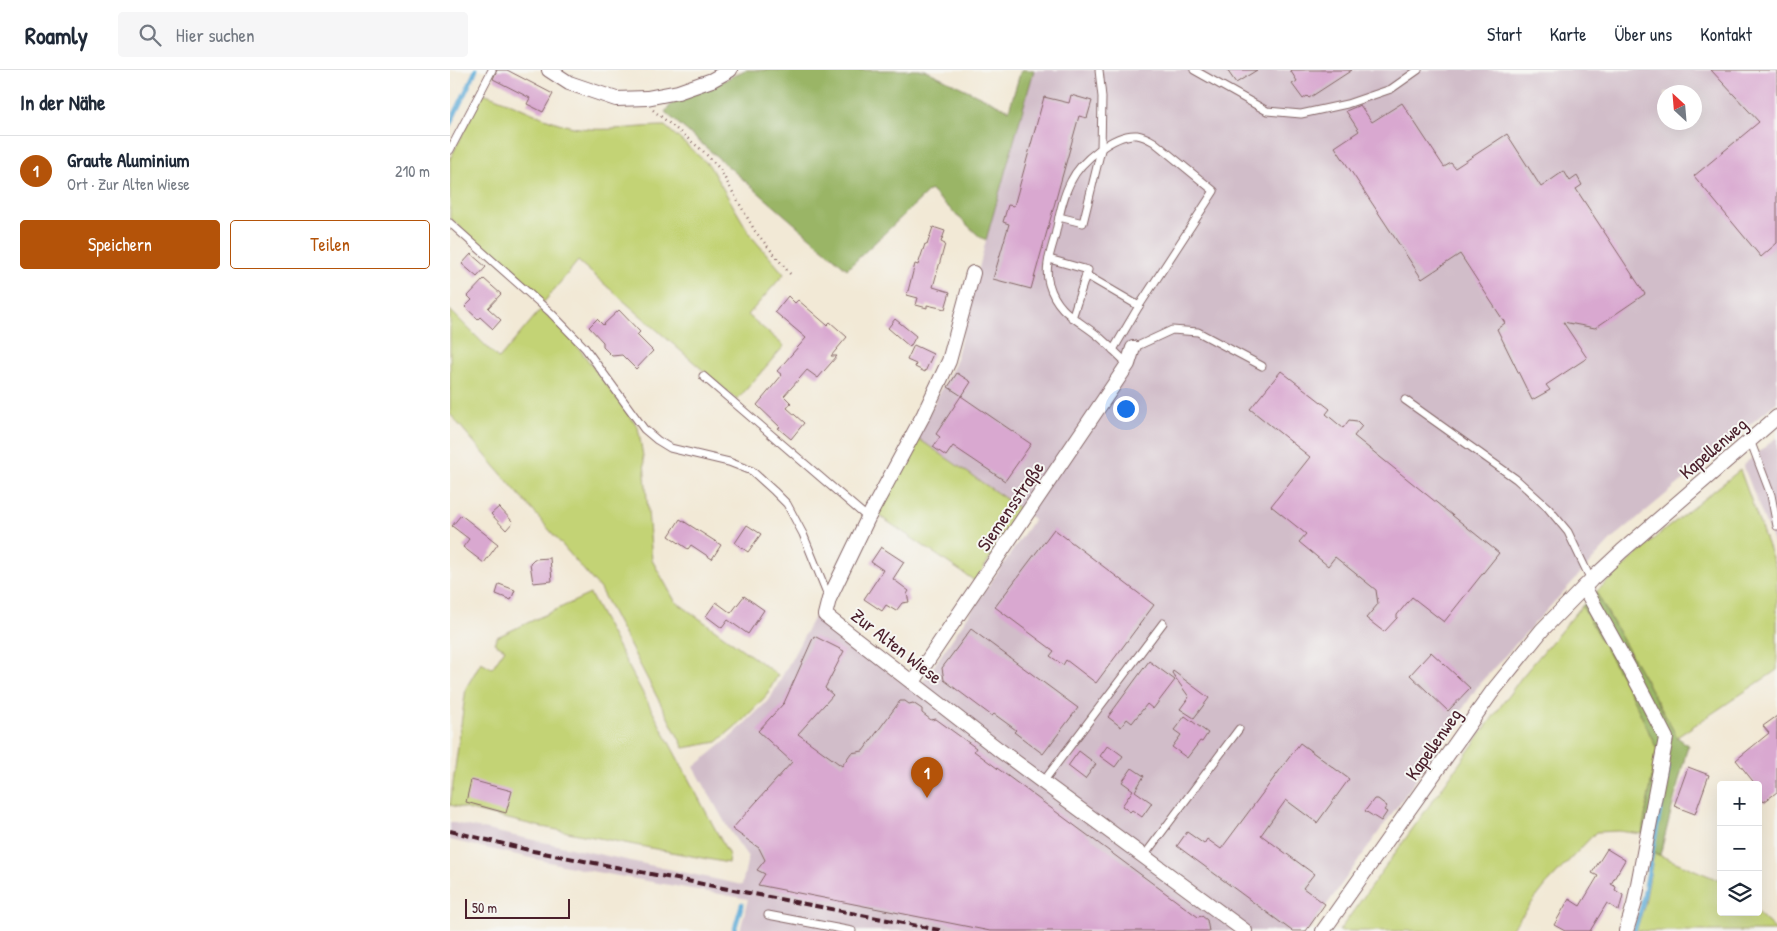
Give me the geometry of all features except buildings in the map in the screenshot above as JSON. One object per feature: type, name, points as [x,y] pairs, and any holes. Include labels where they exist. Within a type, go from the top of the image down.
[{"type":"street","points":[[549,70],[569,82],[616,99],[647,98],[678,92],[712,80],[730,70]]},
{"type":"street","points":[[829,599],[868,518],[924,414],[949,361],[973,273]]},
{"type":"street","name":"Siemensstraße","points":[[913,682],[1128,364],[1133,348]]},
{"type":"street","name":"Kapellenweg","points":[[1323,931],[1492,692],[1542,630],[1587,584],[1777,417]]},
{"type":"street","points":[[1587,584],[1666,738],[1634,904],[1626,931]]},
{"type":"street","name":"Zur Alten Wiese","points":[[829,599],[825,615],[998,749],[1245,931]]},
{"type":"lane","points":[[450,150],[492,70]]},
{"type":"lane","points":[[1059,217],[1084,223],[1101,150],[1102,97],[1099,70]]},
{"type":"lane","points":[[1194,70],[1267,111],[1300,114],[1347,104],[1391,89],[1418,70]]},
{"type":"lane","points":[[1113,350],[1139,306],[1214,191],[1154,142],[1138,135],[1126,136],[1116,140],[1101,150],[1080,167],[1071,180],[1064,198],[1048,259],[1047,271],[1049,285],[1059,305],[1072,318],[1097,335],[1113,350],[1128,364]]},
{"type":"lane","points":[[450,223],[551,313],[585,348],[644,429],[657,440],[670,448],[729,462],[752,471],[774,491],[787,504],[803,534],[829,599]]},
{"type":"lane","points":[[1048,259],[1088,270],[1072,318]]},
{"type":"lane","points":[[1086,275],[1139,306]]},
{"type":"lane","points":[[1133,348],[1172,330],[1198,332],[1262,366]]},
{"type":"lane","points":[[703,376],[868,518]]},
{"type":"lane","points":[[1405,400],[1516,479],[1548,508],[1568,532],[1587,584]]},
{"type":"lane","points":[[1750,440],[1771,495],[1777,526]]},
{"type":"lane","points":[[1043,782],[1163,622]]},
{"type":"lane","points":[[1144,856],[1239,729]]},
{"type":"lane","points":[[768,916],[852,931]]},
{"type":"path","points":[[647,98],[649,107],[703,151],[719,168],[755,231],[791,275]]},
{"type":"shaded area","points":[[1034,70],[1777,70],[1777,402],[1611,540],[1480,683],[1411,787],[1308,931],[740,931],[748,899],[585,870],[450,840],[450,822],[742,885],[748,857],[728,828],[694,767],[733,735],[770,699],[814,617],[916,692],[1034,519],[916,437],[955,364],[986,240]]},
{"type":"shaded area","points":[[1777,437],[1777,553],[1743,465]]},
{"type":"green space","points":[[745,70],[925,70],[1009,110],[1021,70],[1034,70],[986,240],[980,237],[930,190],[847,269],[665,112],[675,100],[713,86]]},
{"type":"green space","points":[[483,93],[555,122],[577,128],[602,129],[665,126],[709,165],[751,236],[784,274],[748,315],[784,346],[737,400],[578,261],[544,302],[450,218],[450,159]]},
{"type":"green space","points":[[541,309],[567,334],[581,351],[638,427],[644,462],[652,560],[675,601],[778,675],[766,696],[743,720],[717,742],[684,748],[600,589],[450,414],[450,310],[499,359]]},
{"type":"green space","points":[[916,437],[1022,510],[975,581],[875,513]]},
{"type":"green space","points":[[1740,470],[1777,571],[1777,670],[1677,737],[1596,592],[1657,536]]},
{"type":"green space","points":[[1596,592],[1677,737],[1688,745],[1660,855],[1654,853],[1642,834],[1657,749],[1630,692],[1582,606]]},
{"type":"green space","points":[[590,594],[729,855],[728,863],[537,826],[450,805],[466,688],[481,662],[492,668],[505,649],[494,643],[497,637]]},
{"type":"green space","points":[[1582,606],[1630,692],[1657,749],[1642,834],[1618,831],[1596,832],[1546,885],[1510,931],[1339,931],[1521,678]]},
{"type":"green space","points":[[1654,853],[1717,879],[1717,916],[1761,916],[1777,931],[1636,931],[1645,904]]},
{"type":"waterway","points":[[450,124],[476,70]]},
{"type":"waterway","points":[[1634,931],[1642,906],[1668,769]]},
{"type":"waterway","points":[[734,931],[742,904]]},
{"type":"railway","points":[[450,831],[533,851],[944,931]]},
{"type":"place","name":"Graute Aluminium","points":[[927,798]]}]
